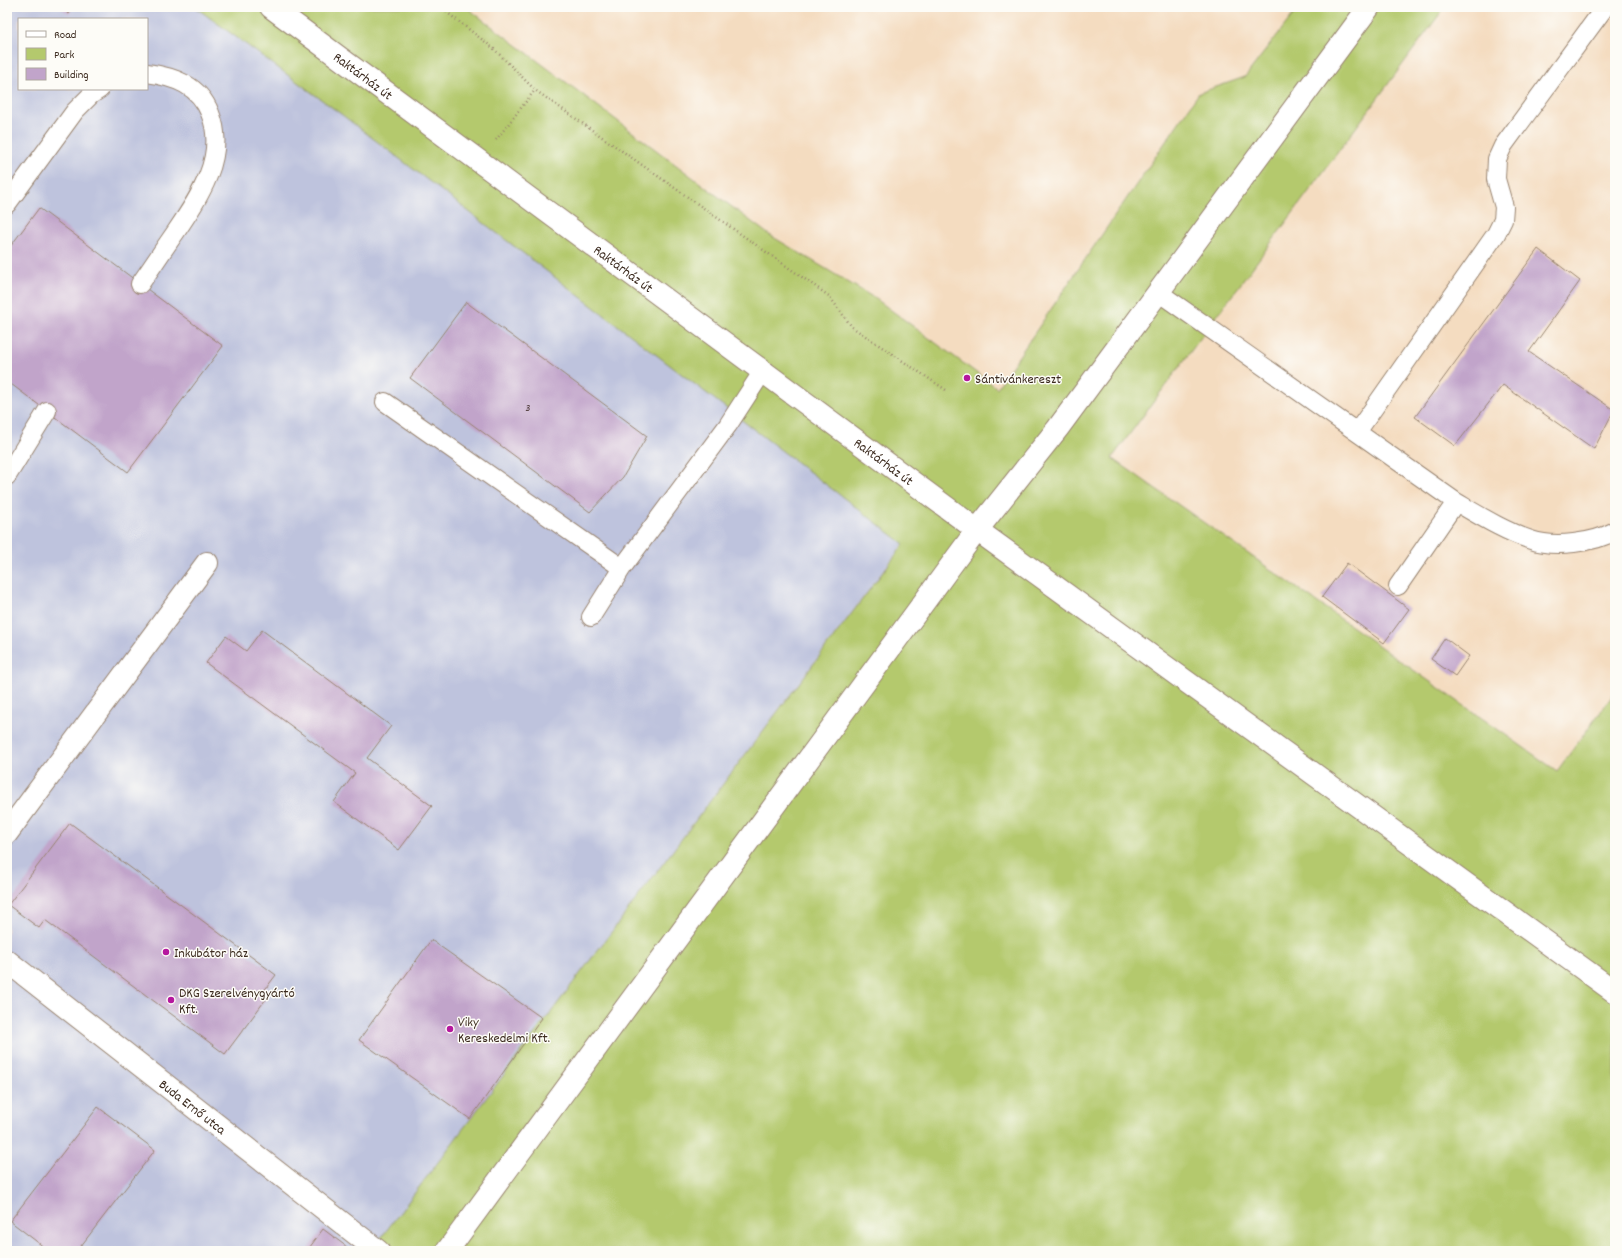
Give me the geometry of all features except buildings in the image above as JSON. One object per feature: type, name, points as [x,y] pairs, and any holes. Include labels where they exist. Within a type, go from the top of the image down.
[{"type":"street","name":"Raktárház út","points":[[271,7],[977,530],[1615,992]]},
{"type":"street","points":[[448,1251],[977,530],[1058,428],[1369,7]]},
{"type":"street","points":[[7,833],[207,563]]},
{"type":"street","name":"Buda Ernő utca","points":[[7,961],[378,1251]]},
{"type":"lane","points":[[1357,432],[1496,234],[1503,220],[1504,207],[1496,179],[1497,159],[1503,146],[1605,7]]},
{"type":"lane","points":[[140,284],[198,199],[210,172],[215,150],[216,134],[213,118],[207,104],[194,89],[182,82],[166,76],[148,73]]},
{"type":"lane","points":[[7,204],[75,111],[91,95],[98,90]]},
{"type":"lane","points":[[1158,292],[1456,502],[1498,526],[1532,541],[1558,544],[1585,542],[1605,537],[1615,531]]},
{"type":"lane","points":[[591,617],[622,568],[728,425],[763,371]]},
{"type":"lane","points":[[385,402],[622,568]]},
{"type":"lane","points":[[7,476],[48,411]]},
{"type":"lane","points":[[1398,586],[1456,502]]},
{"type":"path","points":[[440,7],[493,48],[535,90],[829,296],[852,327],[946,390]]},
{"type":"path","points":[[479,161],[535,90]]},
{"type":"shaded area","points":[[7,7],[195,7],[341,114],[904,543],[371,1251],[7,1251]]},
{"type":"green space","points":[[195,7],[466,7],[768,234],[876,299],[997,388],[1199,93],[1245,77],[1299,7],[1445,7],[1112,458],[1557,771],[1615,692],[1615,1251],[371,1251],[904,544],[341,114]]},
{"type":"place","name":"Sántivánkereszt","points":[[967,378]]},
{"type":"place","name":"Inkubátor ház","points":[[166,952]]},
{"type":"place","name":"DKG Szerelvénygyártó Kft.","points":[[171,1000]]},
{"type":"place","name":"Viky Kereskedelmi Kft.","points":[[450,1029]]}]
